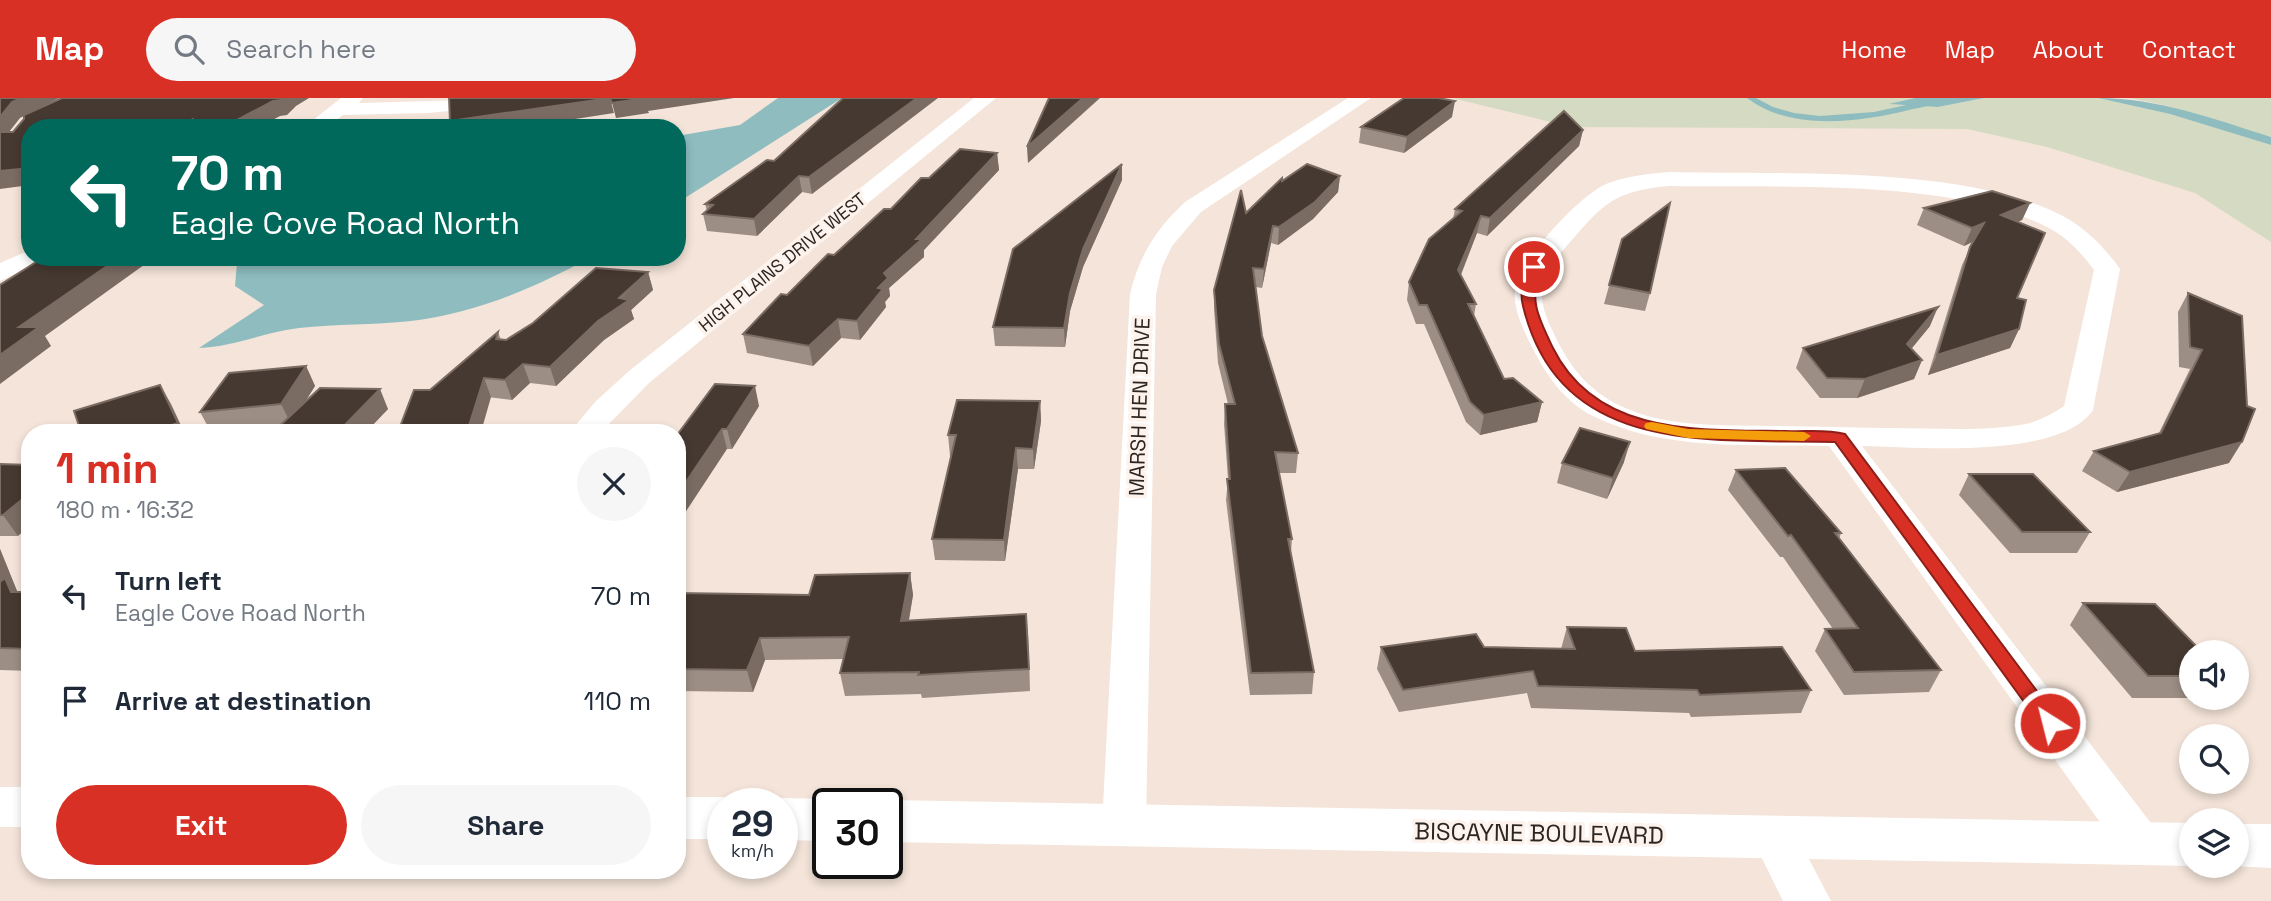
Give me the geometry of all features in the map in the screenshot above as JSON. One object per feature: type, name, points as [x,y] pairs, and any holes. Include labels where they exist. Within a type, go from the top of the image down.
[{"type":"street","points":[[325,119],[347,103],[428,107],[524,98]]},
{"type":"street","name":"HIGH PLAINS DRIVE WEST","points":[[592,424],[639,377],[986,98]]},
{"type":"street","name":"MARSH HEN DRIVE","points":[[1124,825],[1143,294],[1149,265],[1165,235],[1193,207],[1362,98]]},
{"type":"street","points":[[1740,180],[1891,185],[1962,192],[2007,204],[2057,224],[2081,238],[2099,254],[2107,269],[2078,410],[2059,424],[2025,433],[1991,437],[1839,437],[1688,434],[1642,424],[1601,408],[1572,388],[1557,370],[1528,304],[1527,286],[1534,267],[1602,193],[1619,185],[1639,181],[1740,180]]},
{"type":"street","points":[[0,273],[21,262]]},
{"type":"street","points":[[1839,437],[2141,844]]},
{"type":"street","points":[[0,807],[21,807]]},
{"type":"street","points":[[686,818],[707,818]]},
{"type":"street","name":"BISCAYNE BOULEVARD","points":[[903,821],[2179,845]]},
{"type":"street","points":[[1775,838],[1807,901]]},
{"type":"street","points":[[2249,846],[2271,846]]},
{"type":"green space","points":[[1452,98],[1915,98],[1892,104],[1938,107],[1984,98],[2098,98],[2170,114],[2271,145],[2271,242],[2195,193],[2047,147],[1967,129],[1572,127]]},
{"type":"green space","points":[[2130,98],[2271,98],[2271,137],[2168,106]]},
{"type":"water","points":[[778,98],[842,98],[686,197],[686,134],[740,125]]},
{"type":"water","points":[[1915,98],[1984,98],[1938,107],[1889,104]]},
{"type":"water","points":[[2098,98],[2142,102],[2186,111],[2271,137],[2271,145],[2170,114]]},
{"type":"water","points":[[237,266],[573,266],[527,289],[459,312],[411,321],[299,328],[199,348],[264,305],[235,286]]},
{"type":"building","points":[[0,98],[21,98],[12,102],[0,117]]},
{"type":"building","points":[[62,98],[283,98],[239,119],[24,119],[24,115]]},
{"type":"building","points":[[449,98],[610,98],[464,119],[450,119]]},
{"type":"building","points":[[610,98],[645,98],[612,103]]},
{"type":"building","points":[[843,98],[917,98],[809,177],[799,176],[754,219],[703,214],[713,205],[705,204],[767,160],[774,161]]},
{"type":"building","points":[[1049,98],[1083,98],[1027,147]]},
{"type":"building","points":[[1404,98],[1455,101],[1407,137],[1361,127]]},
{"type":"building","points":[[1564,111],[1583,130],[1490,218],[1481,216],[1458,270],[1476,304],[1468,304],[1504,379],[1513,378],[1542,402],[1484,415],[1470,402],[1427,305],[1419,305],[1409,282],[1429,239],[1462,211],[1455,209]]},
{"type":"building","points":[[21,123],[21,169],[0,171],[0,132],[13,132]]},
{"type":"building","points":[[960,149],[997,153],[916,239],[922,239],[884,273],[888,278],[878,288],[883,289],[857,321],[838,319],[809,346],[743,334],[781,294],[787,295],[828,254],[834,255],[884,209],[891,209],[921,178],[929,178]]},
{"type":"building","points":[[1122,164],[1083,249],[1070,293],[1064,328],[993,327],[1013,249]]},
{"type":"building","points":[[1307,164],[1340,176],[1315,202],[1279,227],[1273,226],[1264,269],[1253,268],[1262,336],[1298,453],[1275,452],[1292,539],[1288,539],[1314,672],[1251,673],[1227,479],[1230,479],[1225,404],[1235,404],[1219,344],[1214,290],[1241,190],[1246,213],[1282,178],[1282,181]]},
{"type":"building","points":[[1992,191],[2030,203],[2001,215],[2045,233],[2017,298],[2026,300],[2019,329],[1937,355],[1970,247],[1984,223],[1972,228],[1924,208]]},
{"type":"building","points":[[1670,203],[1650,293],[1609,285],[1622,239]]},
{"type":"building","points":[[30,266],[107,266],[19,327],[39,327],[0,355],[0,285]]},
{"type":"building","points":[[596,268],[648,272],[619,298],[629,300],[598,321],[550,367],[523,364],[505,380],[484,378],[470,424],[401,424],[414,390],[430,390],[498,332],[496,339],[506,340],[533,323]]},
{"type":"building","points":[[2188,293],[2242,316],[2247,406],[2255,409],[2242,442],[2130,472],[2094,451],[2161,433],[2202,350],[2190,347]]},
{"type":"building","points":[[1938,307],[1907,344],[1922,360],[1865,379],[1827,378],[1803,348]]},
{"type":"building","points":[[306,366],[281,404],[200,412],[229,373]]},
{"type":"building","points":[[715,384],[755,386],[727,429],[722,429],[686,482],[685,424]]},
{"type":"building","points":[[160,385],[178,423],[78,424],[74,411]]},
{"type":"building","points":[[320,388],[380,389],[346,424],[282,424]]},
{"type":"building","points":[[957,400],[1040,401],[1033,449],[1016,448],[1004,540],[932,539],[956,435],[948,435]]},
{"type":"building","points":[[1580,428],[1630,442],[1613,478],[1562,463]]},
{"type":"building","points":[[0,464],[21,465],[21,500],[0,515]]},
{"type":"building","points":[[1785,468],[1841,533],[1835,533],[1941,670],[1854,672],[1825,629],[1858,628],[1791,535],[1788,536],[1736,470]]},
{"type":"building","points":[[1969,474],[2033,474],[2090,532],[2022,532]]},
{"type":"building","points":[[910,573],[901,621],[1026,614],[1029,669],[918,675],[919,672],[840,673],[849,637],[760,638],[747,670],[686,669],[686,593],[809,595],[815,575]]},
{"type":"building","points":[[5,578],[11,592],[21,592],[21,649],[0,648],[0,582]]},
{"type":"building","points":[[2083,603],[2155,604],[2190,640],[2179,640],[2179,676],[2148,676]]},
{"type":"building","points":[[1567,627],[1626,628],[1635,651],[1782,647],[1811,690],[1700,695],[1697,690],[1538,686],[1533,671],[1403,690],[1381,647],[1476,634],[1484,647],[1575,649]]},
{"type":"waterway","points":[[1751,98],[1771,109],[1820,118],[1874,115],[1947,98]]},
{"type":"slow traffic","points":[[1652,426],[1688,434],[1804,436]]},
{"type":"route","points":[[1534,267],[1527,286],[1528,304],[1557,370],[1572,388],[1601,408],[1642,424],[1688,434],[1839,437],[2050,723]]}]
